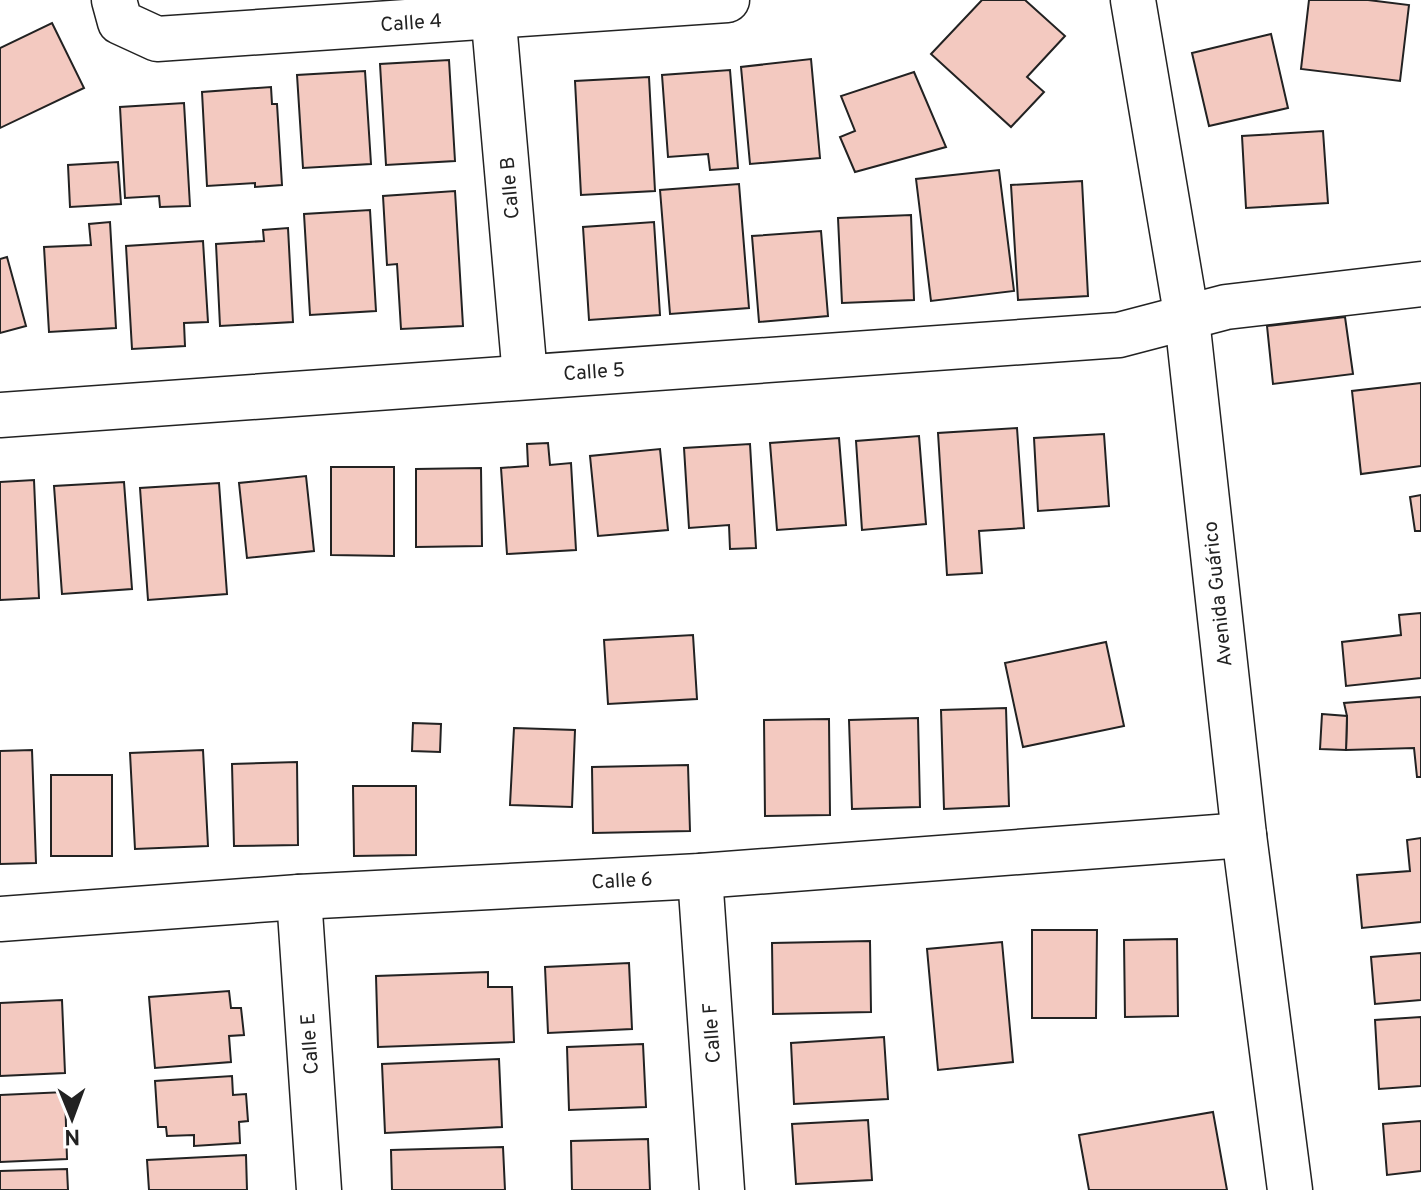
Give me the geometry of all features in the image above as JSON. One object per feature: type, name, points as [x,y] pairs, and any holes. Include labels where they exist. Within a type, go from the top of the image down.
[{"type":"street","name":"Calle 4","points":[[114,0],[120,22],[157,39],[493,8],[727,0]]},
{"type":"street","name":"Avenida Guárico","points":[[1146,2],[1187,319],[1244,835],[1290,1190]]},
{"type":"street","name":"Calle B","points":[[493,8],[525,376]]},
{"type":"street","name":"Calle 5","points":[[0,415],[1119,335],[1226,307],[1421,284]]},
{"type":"street","name":"Calle 6","points":[[0,919],[299,897],[700,876],[1244,835]]},
{"type":"street","name":"Calle F","points":[[700,876],[722,1190]]},
{"type":"street","name":"Calle E","points":[[299,897],[319,1190]]},
{"type":"building","points":[[982,0],[1025,0],[1065,36],[1027,77],[1044,92],[1011,127],[931,54]]},
{"type":"building","points":[[1309,0],[1368,0],[1409,5],[1400,81],[1301,69]]},
{"type":"building","points":[[52,23],[84,88],[0,128],[0,48]]},
{"type":"building","points":[[1271,34],[1288,108],[1209,126],[1192,53]]},
{"type":"building","points":[[811,59],[820,158],[750,164],[741,67]]},
{"type":"building","points":[[449,60],[455,161],[386,165],[380,64]]},
{"type":"building","points":[[730,70],[738,168],[710,170],[708,154],[668,157],[662,75]]},
{"type":"building","points":[[365,71],[371,164],[303,168],[297,75]]},
{"type":"building","points":[[914,72],[946,147],[855,172],[840,137],[855,131],[841,96]]},
{"type":"building","points":[[649,77],[655,191],[581,195],[575,81]]},
{"type":"building","points":[[271,87],[272,104],[277,104],[282,185],[207,186],[202,92]]},
{"type":"building","points":[[184,103],[190,206],[160,207],[159,196],[125,198],[120,107]]},
{"type":"building","points":[[1323,131],[1328,203],[1246,208],[1242,136]]},
{"type":"building","points":[[118,162],[121,204],[70,207],[68,165]]},
{"type":"building","points":[[999,170],[1014,291],[931,301],[916,179]]},
{"type":"building","points":[[1082,181],[1088,296],[1018,300],[1011,185]]},
{"type":"building","points":[[739,184],[749,308],[670,314],[660,190]]},
{"type":"building","points":[[455,191],[463,326],[401,329],[397,264],[387,265],[383,196]]},
{"type":"building","points":[[370,210],[376,311],[310,315],[304,214]]},
{"type":"building","points":[[911,215],[914,300],[842,303],[838,218]]},
{"type":"building","points":[[110,222],[116,328],[49,332],[44,247],[91,245],[89,224]]},
{"type":"building","points":[[654,222],[660,315],[589,320],[583,227]]},
{"type":"building","points":[[288,228],[293,322],[220,326],[216,244],[264,241],[263,230]]},
{"type":"building","points":[[821,231],[828,316],[759,322],[752,236]]},
{"type":"building","points":[[203,241],[208,322],[184,323],[185,346],[132,349],[126,246]]},
{"type":"building","points":[[7,257],[26,326],[0,333],[0,259]]},
{"type":"building","points":[[1345,317],[1353,374],[1273,384],[1267,326]]},
{"type":"building","points":[[1421,383],[1421,466],[1361,474],[1352,391]]},
{"type":"building","points":[[1017,428],[1024,528],[979,531],[982,573],[947,575],[938,433]]},
{"type":"building","points":[[1104,434],[1109,506],[1038,511],[1034,438]]},
{"type":"building","points":[[919,436],[926,524],[862,530],[856,441]]},
{"type":"building","points":[[839,438],[846,525],[777,530],[770,443]]},
{"type":"building","points":[[548,443],[550,465],[571,463],[576,550],[507,554],[501,468],[528,466],[527,444]]},
{"type":"building","points":[[750,444],[756,548],[730,549],[729,525],[689,528],[684,448]]},
{"type":"building","points":[[660,449],[668,530],[598,536],[590,456]]},
{"type":"building","points":[[331,467],[394,467],[394,556],[331,555]]},
{"type":"building","points":[[481,468],[482,546],[416,547],[416,469]]},
{"type":"building","points":[[306,476],[314,551],[247,558],[239,483]]},
{"type":"building","points":[[34,480],[39,598],[0,600],[0,482]]},
{"type":"building","points":[[124,482],[132,589],[62,594],[54,486]]},
{"type":"building","points":[[219,483],[227,594],[148,600],[140,488]]},
{"type":"building","points":[[1421,495],[1421,531],[1415,531],[1410,497]]},
{"type":"building","points":[[1421,613],[1421,678],[1346,686],[1342,642],[1401,635],[1399,615]]},
{"type":"building","points":[[693,635],[697,699],[608,704],[604,640]]},
{"type":"building","points":[[1106,642],[1124,726],[1023,747],[1005,663]]},
{"type":"building","points":[[1421,697],[1421,777],[1417,777],[1414,748],[1346,750],[1347,716],[1344,703]]},
{"type":"building","points":[[1006,708],[1009,806],[944,809],[941,710]]},
{"type":"building","points":[[1322,714],[1347,716],[1346,750],[1320,749]]},
{"type":"building","points":[[918,718],[920,807],[852,809],[849,720]]},
{"type":"building","points":[[829,719],[830,815],[765,816],[764,720]]},
{"type":"building","points":[[413,723],[441,724],[440,752],[412,751]]},
{"type":"building","points":[[514,728],[575,730],[572,807],[510,805]]},
{"type":"building","points":[[32,750],[36,863],[0,864],[0,751]]},
{"type":"building","points":[[203,750],[208,846],[135,849],[130,753]]},
{"type":"building","points":[[297,762],[298,845],[234,846],[232,764]]},
{"type":"building","points":[[688,765],[690,831],[593,833],[592,767]]},
{"type":"building","points":[[51,775],[112,775],[112,856],[51,856]]},
{"type":"building","points":[[353,786],[416,786],[416,855],[354,856]]},
{"type":"building","points":[[1421,838],[1421,922],[1362,928],[1357,875],[1410,871],[1407,840]]},
{"type":"building","points":[[1032,930],[1097,930],[1096,1018],[1032,1018]]},
{"type":"building","points":[[1177,939],[1178,1016],[1125,1017],[1124,940]]},
{"type":"building","points":[[870,941],[871,1012],[773,1014],[772,943]]},
{"type":"building","points":[[1002,942],[1013,1062],[938,1070],[927,949]]},
{"type":"building","points":[[1421,953],[1421,1000],[1375,1004],[1371,957]]},
{"type":"building","points":[[629,963],[632,1029],[548,1033],[545,967]]},
{"type":"building","points":[[488,972],[488,987],[512,987],[514,1042],[378,1047],[376,976]]},
{"type":"building","points":[[229,991],[231,1008],[241,1008],[244,1035],[229,1036],[231,1062],[155,1068],[149,997]]},
{"type":"building","points":[[62,1000],[65,1073],[0,1076],[0,1003]]},
{"type":"building","points":[[1421,1017],[1421,1086],[1379,1089],[1375,1020]]},
{"type":"building","points":[[884,1037],[888,1099],[794,1104],[791,1043]]},
{"type":"building","points":[[643,1044],[646,1107],[569,1110],[567,1047]]},
{"type":"building","points":[[499,1059],[502,1127],[385,1133],[382,1064]]},
{"type":"building","points":[[232,1076],[233,1095],[246,1094],[248,1121],[239,1122],[240,1143],[194,1146],[194,1135],[167,1136],[166,1127],[158,1127],[155,1081]]},
{"type":"building","points":[[65,1092],[67,1159],[0,1162],[0,1095]]},
{"type":"building","points":[[1213,1112],[1227,1190],[1089,1190],[1079,1135]]},
{"type":"building","points":[[868,1120],[872,1180],[796,1184],[792,1124]]},
{"type":"building","points":[[1421,1121],[1421,1171],[1387,1175],[1383,1124]]},
{"type":"building","points":[[648,1139],[650,1190],[572,1190],[571,1141]]},
{"type":"building","points":[[503,1147],[505,1190],[392,1190],[391,1150]]},
{"type":"building","points":[[246,1155],[247,1190],[149,1190],[147,1160]]},
{"type":"building","points":[[67,1169],[68,1190],[0,1190],[0,1171]]}]
